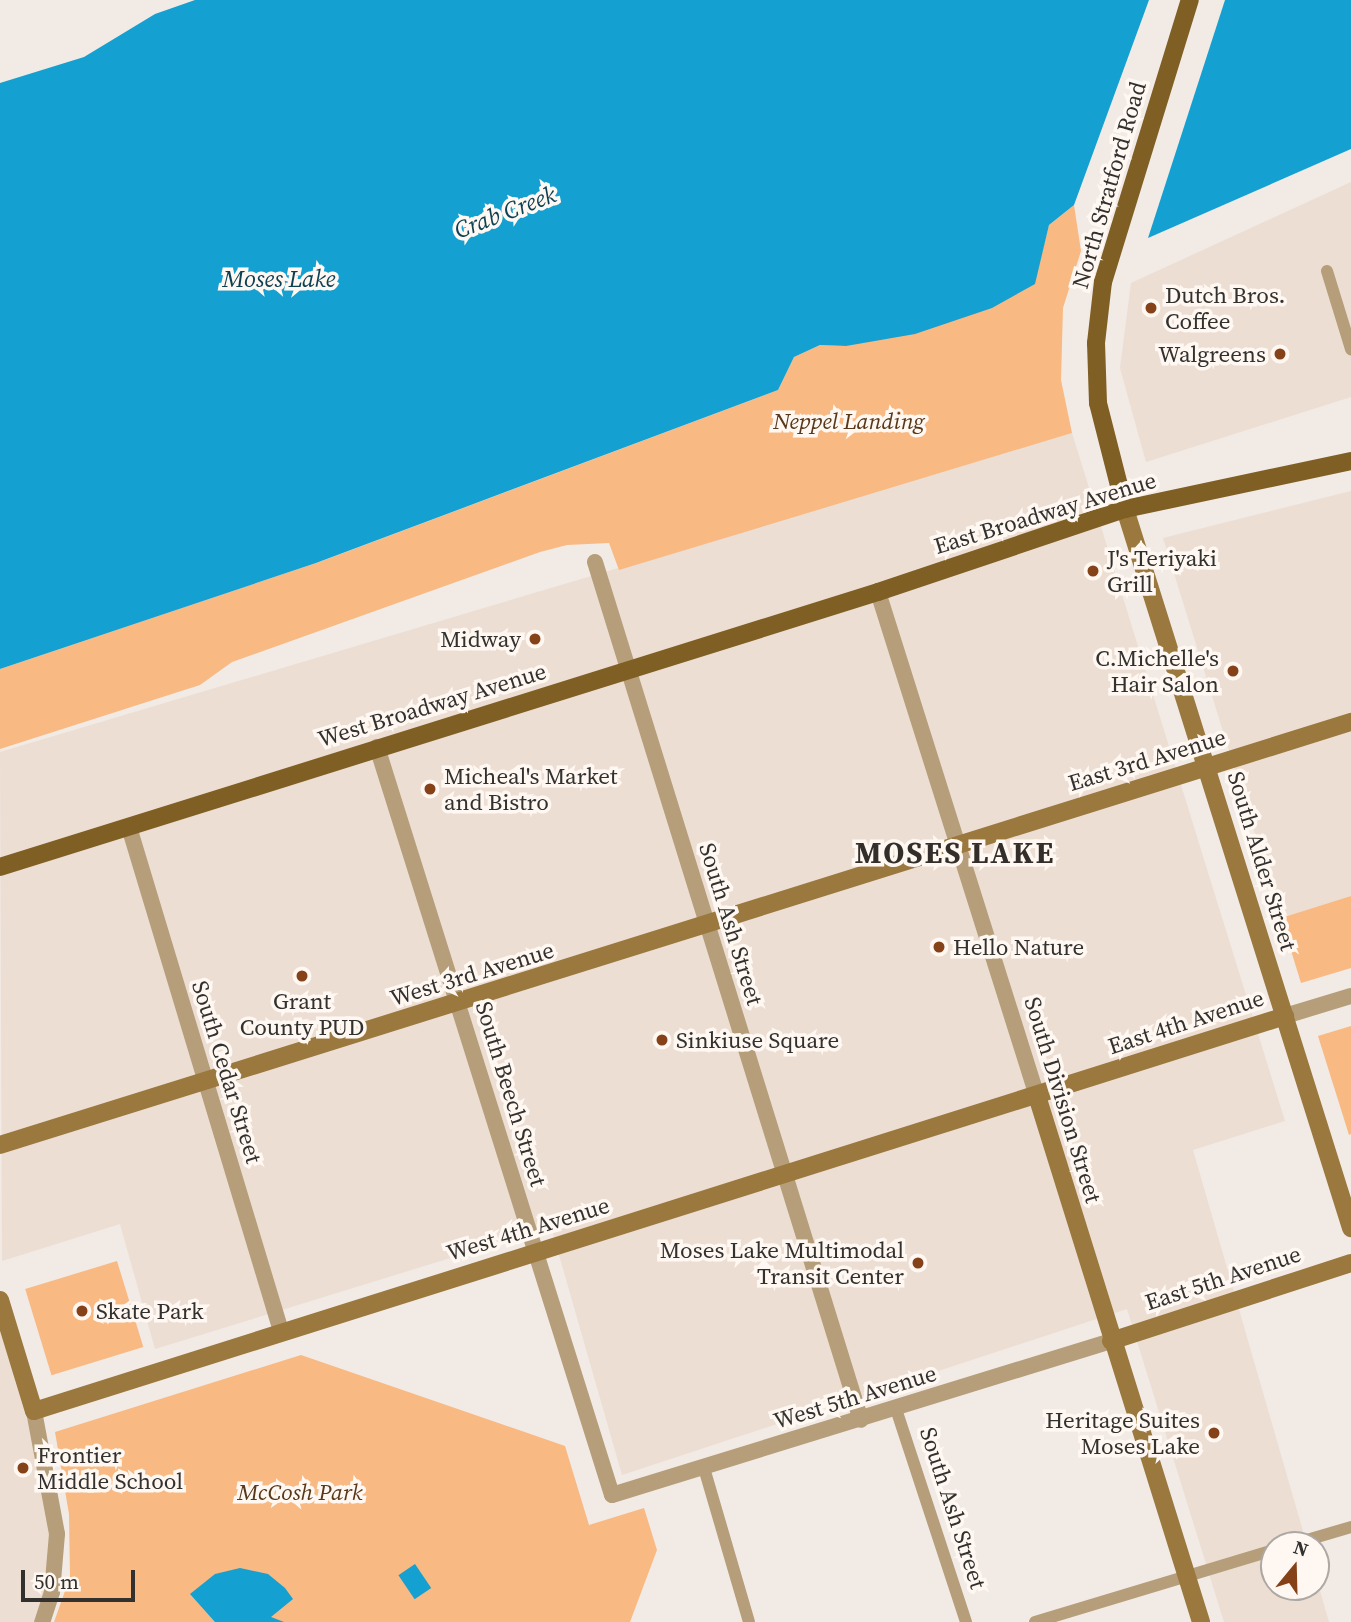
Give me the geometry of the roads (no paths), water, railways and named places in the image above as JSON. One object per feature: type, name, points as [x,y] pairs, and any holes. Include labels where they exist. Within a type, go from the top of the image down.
[{"type":"main road","name":"North Stratford Road","points":[[1125,509],[1098,403],[1096,343],[1103,282],[1190,0]]},
{"type":"main road","name":"East Broadway Avenue","points":[[878,592],[1125,509],[1351,461]]},
{"type":"main road","name":"South Alder Street","points":[[1125,509],[1351,1228]]},
{"type":"main road","name":"West Broadway Avenue","points":[[0,867],[878,592]]},
{"type":"main road","name":"East 3rd Avenue","points":[[957,845],[1351,722]]},
{"type":"main road","name":"West 3rd Avenue","points":[[0,1145],[206,1079],[459,1004],[957,845]]},
{"type":"main road","name":"East 4th Avenue","points":[[1037,1096],[1285,1016]]},
{"type":"main road","name":"West 4th Avenue","points":[[34,1411],[281,1331],[1037,1096]]},
{"type":"main road","name":"South Division Street","points":[[1037,1096],[1201,1622]]},
{"type":"main road","name":"East 5th Avenue","points":[[1111,1340],[1351,1263]]},
{"type":"main road","points":[[0,1300],[34,1411]]},
{"type":"street","points":[[1327,271],[1351,349]]},
{"type":"street","name":"South Ash Street","points":[[595,562],[861,1420]]},
{"type":"street","name":"South Division Street","points":[[878,592],[1037,1096]]},
{"type":"street","name":"South Beech Street","points":[[377,747],[612,1495]]},
{"type":"street","name":"South Cedar Street","points":[[129,827],[281,1331]]},
{"type":"street","name":"East 4th Avenue","points":[[1285,1016],[1351,996]]},
{"type":"street","name":"West 5th Avenue","points":[[612,1495],[861,1420],[1111,1340]]},
{"type":"street","name":"South Ash Street","points":[[896,1409],[966,1622]]},
{"type":"street","points":[[34,1411],[57,1534],[52,1592],[42,1622]]},
{"type":"street","points":[[704,1468],[749,1622]]},
{"type":"street","points":[[1330,1533],[1351,1527]]},
{"type":"street","points":[[1035,1622],[1260,1554]]},
{"type":"water","name":"Moses Lake","points":[[195,0],[1149,0],[1074,205],[1049,225],[1035,284],[992,308],[915,334],[846,346],[820,345],[794,357],[778,390],[316,563],[0,669],[0,83],[84,57],[155,14]]},
{"type":"water","points":[[1225,0],[1351,0],[1351,149],[1148,238]]},
{"type":"water","points":[[415,1564],[431,1588],[415,1599],[398,1575]]},
{"type":"water","points":[[240,1568],[268,1574],[285,1588],[293,1599],[271,1617],[284,1622],[215,1622],[190,1594],[215,1574]]},
{"type":"place","name":"Dutch Bros. Coffee","points":[[1151,308]]},
{"type":"place","name":"Walgreens","points":[[1280,354]]},
{"type":"place","name":"J's Teriyaki Grill","points":[[1093,571]]},
{"type":"place","name":"Midway","points":[[535,639]]},
{"type":"place","name":"C.Michelle's Hair Salon","points":[[1233,671]]},
{"type":"place","name":"Micheal's Market and Bistro","points":[[430,789]]},
{"type":"place","name":"Hello Nature","points":[[939,947]]},
{"type":"place","name":"Grant County PUD","points":[[302,976]]},
{"type":"place","name":"Sinkiuse Square","points":[[662,1040]]},
{"type":"place","name":"Moses Lake Multimodal Transit Center","points":[[918,1263]]},
{"type":"place","name":"Skate Park","points":[[82,1311]]},
{"type":"place","name":"Heritage Suites Moses Lake","points":[[1214,1433]]},
{"type":"place","name":"Frontier Middle School","points":[[23,1468]]},
{"type":"district","name":"MOSES LAKE","points":[[955,853]]},
{"type":"water label","name":"Crab Creek","points":[[505,212]]},
{"type":"park label","name":"Neppel Landing","points":[[849,421]]},
{"type":"park label","name":"McCosh Park","points":[[300,1492]]}]
